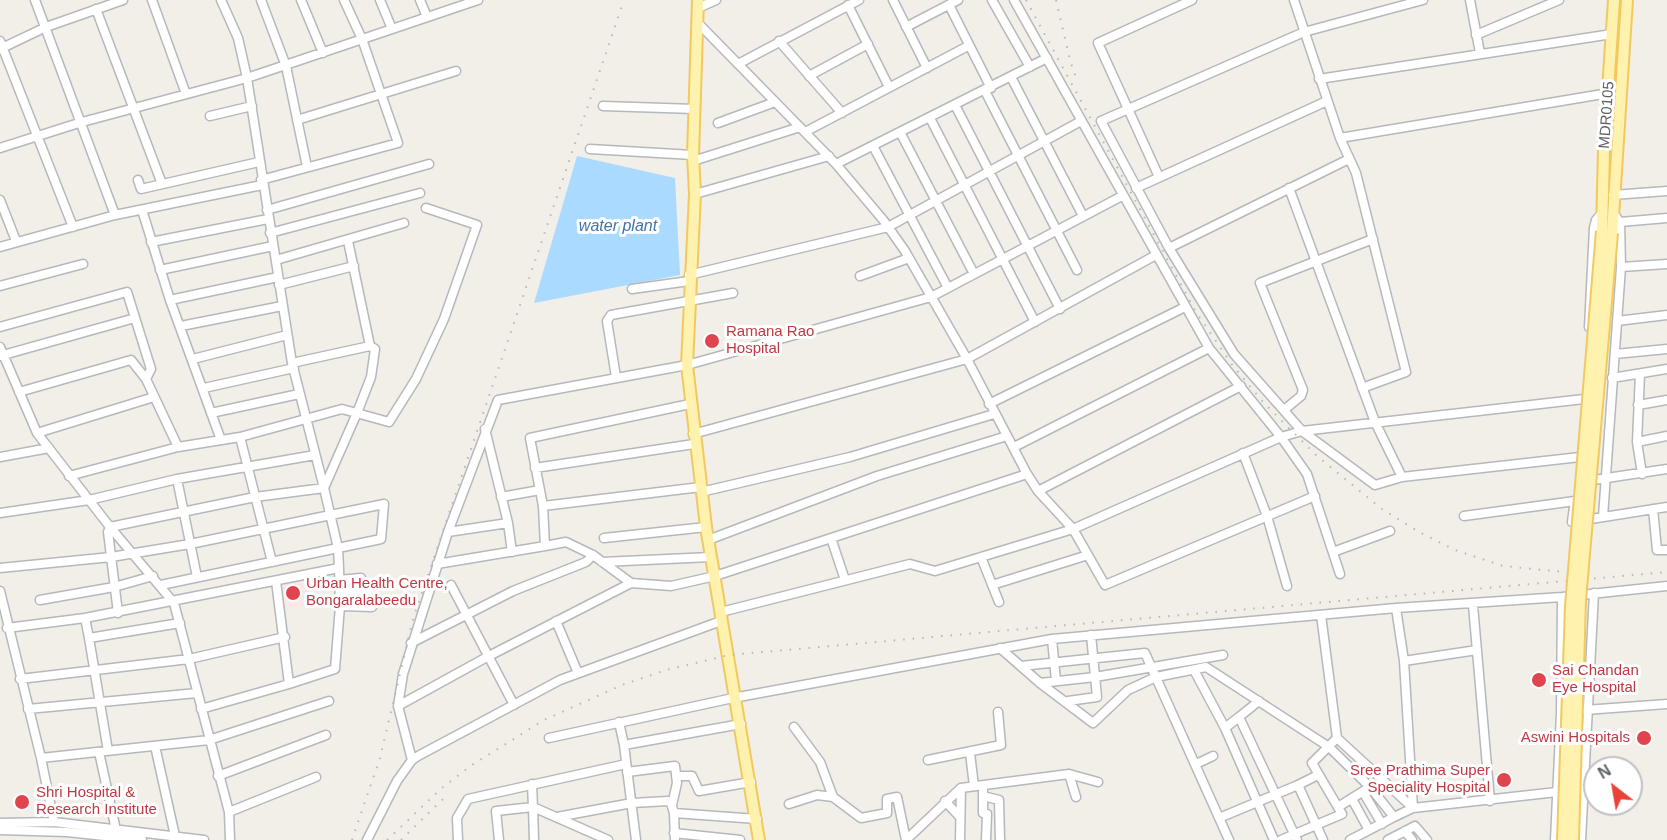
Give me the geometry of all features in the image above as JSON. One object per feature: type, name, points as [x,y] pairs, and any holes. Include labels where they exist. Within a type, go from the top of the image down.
[{"type":"main road","name":"MDR0105","points":[[1612,216],[1609,93],[1614,0]]},
{"type":"main road","name":"MDR0105","points":[[1607,232],[1612,216],[1627,0]]},
{"type":"main road","points":[[698,4],[693,158],[695,194],[689,278],[687,365],[706,527],[729,655],[733,698],[741,723],[759,840]]},
{"type":"main road","points":[[1563,840],[1571,606],[1607,232]]},
{"type":"main road","points":[[1573,840],[1580,600],[1607,232]]},
{"type":"street","points":[[35,0],[115,215]]},
{"type":"street","points":[[73,227],[1,46],[46,27],[123,0]]},
{"type":"street","points":[[152,0],[186,94]]},
{"type":"street","points":[[201,709],[335,669],[340,606],[338,548],[299,394],[287,335],[248,78],[238,38],[221,0]]},
{"type":"street","points":[[261,0],[286,66],[307,167]]},
{"type":"street","points":[[301,0],[323,53]]},
{"type":"street","points":[[0,247],[115,215],[262,182],[307,167],[398,143],[362,39],[344,0]]},
{"type":"street","points":[[380,0],[392,29]]},
{"type":"street","points":[[420,0],[427,17]]},
{"type":"street","points":[[0,148],[82,122],[248,78],[427,17],[460,3],[478,0]]},
{"type":"street","points":[[698,4],[716,0]]},
{"type":"street","points":[[738,64],[859,0]]},
{"type":"street","points":[[893,0],[927,68]]},
{"type":"street","points":[[906,27],[958,0]]},
{"type":"street","points":[[992,0],[1030,67]]},
{"type":"street","points":[[1014,0],[1209,348],[1281,437],[1307,474],[1340,574]]},
{"type":"street","points":[[1160,177],[1098,43],[1192,0]]},
{"type":"street","points":[[1294,0],[1340,138],[1356,173],[1406,372],[1362,388]]},
{"type":"street","points":[[1423,0],[1304,32],[1101,121],[1169,248],[1233,354],[1302,431],[1375,485],[1402,477],[1580,457]]},
{"type":"street","points":[[1470,0],[1480,53]]},
{"type":"street","points":[[1476,34],[1559,0]]},
{"type":"street","points":[[848,5],[890,87]]},
{"type":"street","points":[[949,5],[1017,156],[1077,270]]},
{"type":"street","points":[[96,9],[162,184]]},
{"type":"street","points":[[698,22],[829,156],[888,227],[909,258],[967,359],[1027,474],[1038,491],[1073,529],[1105,585],[1315,496]]},
{"type":"street","points":[[1320,79],[1612,34]]},
{"type":"street","points":[[779,41],[842,112]]},
{"type":"street","points":[[809,76],[868,44]]},
{"type":"street","points":[[590,149],[693,158],[802,130],[842,112],[968,46]]},
{"type":"street","points":[[836,164],[1047,58]]},
{"type":"street","points":[[297,120],[456,71]]},
{"type":"street","points":[[1011,77],[1083,216]]},
{"type":"street","points":[[1340,138],[1609,93]]},
{"type":"street","points":[[1136,188],[1327,101]]},
{"type":"street","points":[[718,123],[775,102]]},
{"type":"street","points":[[955,105],[1060,309]]},
{"type":"street","points":[[210,116],[252,106]]},
{"type":"street","points":[[603,106],[695,109]]},
{"type":"street","points":[[930,118],[1035,322]]},
{"type":"street","points":[[632,289],[689,278],[888,227],[963,184],[1081,122]]},
{"type":"street","points":[[900,132],[974,274]]},
{"type":"street","points":[[873,146],[948,288]]},
{"type":"street","points":[[695,194],[829,156]]},
{"type":"street","points":[[1169,248],[1349,159]]},
{"type":"street","points":[[138,180],[141,189],[259,162]]},
{"type":"street","points":[[151,242],[267,214],[429,164]]},
{"type":"street","points":[[1289,188],[1374,422],[1402,477]]},
{"type":"street","points":[[1613,195],[1667,191]]},
{"type":"street","points":[[270,233],[420,193]]},
{"type":"street","points":[[412,760],[398,706],[411,643],[484,429],[498,400],[687,365],[931,297],[1122,196]]},
{"type":"street","points":[[0,200],[16,241]]},
{"type":"street","points":[[69,476],[178,447],[240,436],[342,409],[389,422],[416,379],[444,319],[477,225],[426,208]]},
{"type":"street","points":[[142,210],[170,300],[204,388],[221,440]]},
{"type":"street","points":[[1667,218],[1612,216],[1596,220],[1580,457],[1572,522],[1667,507]]},
{"type":"street","points":[[1603,517],[1621,267],[1612,216]]},
{"type":"street","points":[[276,260],[404,223]]},
{"type":"street","points":[[1284,410],[1301,396],[1303,390],[1260,283],[1373,239]]},
{"type":"street","points":[[324,488],[357,413],[370,377],[375,349],[370,346],[348,241]]},
{"type":"street","points":[[160,270],[273,246]]},
{"type":"street","points":[[535,468],[694,439],[967,359],[1156,255]]},
{"type":"street","points":[[860,276],[909,258]]},
{"type":"street","points":[[0,286],[83,264]]},
{"type":"street","points":[[1621,267],[1667,264]]},
{"type":"street","points":[[170,300],[354,266]]},
{"type":"street","points":[[0,327],[127,292],[151,369],[146,379]]},
{"type":"street","points":[[616,377],[608,317],[733,293]]},
{"type":"street","points":[[181,326],[282,306]]},
{"type":"street","points":[[989,404],[1185,307]]},
{"type":"street","points":[[1617,321],[1667,315]]},
{"type":"street","points":[[135,318],[1,353],[37,433],[110,527],[174,603],[229,812],[231,840]]},
{"type":"street","points":[[193,359],[287,335]]},
{"type":"street","points":[[204,388],[370,346]]},
{"type":"street","points":[[1014,447],[1209,348]]},
{"type":"street","points":[[1615,354],[1667,348]]},
{"type":"street","points":[[19,392],[131,360],[146,379],[178,447]]},
{"type":"street","points":[[1612,378],[1667,369]]},
{"type":"street","points":[[1640,374],[1637,442],[1642,474]]},
{"type":"street","points":[[1038,491],[1241,386]]},
{"type":"street","points":[[211,412],[299,394]]},
{"type":"street","points":[[37,433],[154,396]]},
{"type":"street","points":[[367,840],[397,781],[412,760],[560,680],[721,616],[845,580],[910,564],[935,571],[1073,529],[1243,453],[1302,431],[1584,399]]},
{"type":"street","points":[[1638,405],[1667,400]]},
{"type":"street","points":[[544,546],[543,506],[530,438],[690,404]]},
{"type":"street","points":[[543,506],[701,490],[850,457],[994,414]]},
{"type":"street","points":[[484,429],[508,523],[512,552]]},
{"type":"street","points":[[240,436],[272,562]]},
{"type":"street","points":[[708,540],[877,476],[1007,436]]},
{"type":"street","points":[[1637,442],[1667,436]]},
{"type":"street","points":[[0,447],[2,457],[49,448]]},
{"type":"street","points":[[1243,453],[1267,516],[1287,586]]},
{"type":"street","points":[[0,513],[89,500],[177,479],[315,455]]},
{"type":"street","points":[[1578,481],[1606,480],[1667,469]]},
{"type":"street","points":[[398,706],[486,657],[631,583],[671,586],[715,576],[1027,474]]},
{"type":"street","points":[[177,479],[197,577]]},
{"type":"street","points":[[110,527],[255,497],[324,488]]},
{"type":"street","points":[[501,497],[540,490]]},
{"type":"street","points":[[1464,516],[1575,501]]},
{"type":"street","points":[[0,568],[133,554],[264,531],[384,504],[381,538],[161,585]]},
{"type":"street","points":[[1653,509],[1657,550],[1667,549]]},
{"type":"street","points":[[448,532],[508,523]]},
{"type":"street","points":[[110,527],[108,532],[118,613]]},
{"type":"street","points":[[604,538],[706,527]]},
{"type":"street","points":[[1333,552],[1390,531]]},
{"type":"street","points":[[831,538],[845,580]]},
{"type":"street","points":[[437,564],[566,542],[592,555],[631,583]]},
{"type":"street","points":[[411,643],[465,614],[586,562],[592,555]]},
{"type":"street","points":[[992,585],[1088,555]]},
{"type":"street","points":[[602,562],[711,557]]},
{"type":"street","points":[[981,557],[999,602]]},
{"type":"street","points":[[5,627],[118,613],[339,568]]},
{"type":"street","points":[[40,600],[114,587],[153,576]]},
{"type":"street","points":[[338,580],[361,578]]},
{"type":"street","points":[[276,581],[285,637],[289,684]]},
{"type":"street","points":[[451,585],[486,657],[514,705]]},
{"type":"street","points":[[549,738],[733,698],[1052,639],[1396,608],[1562,597],[1667,586]]},
{"type":"street","points":[[339,592],[370,590]]},
{"type":"street","points":[[0,591],[5,627],[41,758],[54,822]]},
{"type":"street","points":[[1581,840],[1594,593]]},
{"type":"street","points":[[1555,840],[1561,713],[1562,597]]},
{"type":"street","points":[[1473,604],[1490,801]]},
{"type":"street","points":[[340,606],[372,607]]},
{"type":"street","points":[[1396,608],[1404,661],[1413,808]]},
{"type":"street","points":[[1322,615],[1337,738],[1413,808]]},
{"type":"street","points":[[85,618],[101,702],[103,752],[116,830]]},
{"type":"street","points":[[556,621],[578,673]]},
{"type":"street","points":[[89,638],[180,622]]},
{"type":"street","points":[[1068,701],[1097,697],[1091,635]]},
{"type":"street","points":[[20,679],[189,658],[285,637]]},
{"type":"street","points":[[1052,639],[1056,681]]},
{"type":"street","points":[[1000,648],[1040,683],[1068,701],[1093,723],[1128,690],[1154,672],[1223,655]]},
{"type":"street","points":[[1404,661],[1478,650]]},
{"type":"street","points":[[1021,666],[1145,653],[1228,840]]},
{"type":"street","points":[[1040,683],[1194,670],[1206,667],[1329,747],[1394,817]]},
{"type":"street","points":[[1194,670],[1225,728],[1274,840]]},
{"type":"street","points":[[28,709],[198,693]]},
{"type":"street","points":[[41,758],[209,740],[329,701]]},
{"type":"street","points":[[1225,728],[1259,701]]},
{"type":"street","points":[[1561,713],[1667,704]]},
{"type":"street","points":[[928,760],[1001,745],[998,712]]},
{"type":"street","points":[[1239,717],[1278,794],[1296,837]]},
{"type":"street","points":[[619,723],[636,840]]},
{"type":"street","points":[[624,745],[741,723]]},
{"type":"street","points":[[794,727],[820,762],[833,797]]},
{"type":"street","points":[[218,776],[326,735]]},
{"type":"street","points":[[1281,840],[1296,837],[1342,814],[1312,764],[1337,738]]},
{"type":"street","points":[[155,746],[175,836]]},
{"type":"street","points":[[970,753],[983,796],[983,813],[987,814],[986,840]]},
{"type":"street","points":[[1196,764],[1213,756]]},
{"type":"street","points":[[458,840],[457,818],[468,799],[532,784],[627,768],[674,765],[676,776],[673,809],[674,837],[740,840]]},
{"type":"street","points":[[789,804],[817,795],[833,797],[861,818],[887,813],[888,800],[897,797],[906,840],[961,788],[1069,774],[1098,782]]},
{"type":"street","points":[[1069,774],[1076,797]]},
{"type":"street","points":[[1219,818],[1318,775]]},
{"type":"street","points":[[676,776],[692,776],[699,791],[751,782]]},
{"type":"street","points":[[229,812],[316,777]]},
{"type":"street","points":[[532,784],[534,840]]},
{"type":"street","points":[[1298,785],[1323,840]]},
{"type":"street","points":[[960,840],[961,788]]},
{"type":"street","points":[[1338,807],[1366,789]]},
{"type":"street","points":[[1366,789],[1382,824]]},
{"type":"street","points":[[1350,840],[1413,808],[1557,792]]},
{"type":"street","points":[[983,796],[999,800],[1000,840]]},
{"type":"street","points":[[1352,800],[1369,830]]},
{"type":"street","points":[[557,817],[632,803],[668,801],[673,809]]},
{"type":"street","points":[[945,801],[959,816]]},
{"type":"street","points":[[499,840],[496,811],[533,807],[608,840]]},
{"type":"street","points":[[673,809],[757,819]]},
{"type":"street","points":[[0,822],[95,837],[142,840]]},
{"type":"street","points":[[0,830],[54,822],[204,840]]},
{"type":"street","points":[[28,840],[36,826]]},
{"type":"street","points":[[35,840],[36,826]]},
{"type":"street","points":[[1390,840],[1415,826],[1427,840]]},
{"type":"street","points":[[1405,831],[1412,840]]},
{"type":"shaded area","name":"Urban Health Centre, Bongaralabeedu","points":[[305,576],[310,605],[282,611],[277,582]]},
{"type":"water","name":"water plant","points":[[577,156],[675,178],[680,275],[534,303]]},
{"type":"railway","points":[[352,840],[380,758],[413,619],[624,0]]},
{"type":"railway","points":[[1026,0],[1196,312],[1233,366],[1263,402],[1317,456],[1382,509],[1419,532],[1455,550],[1503,566],[1574,573]]},
{"type":"railway","points":[[1056,0],[1077,81]]},
{"type":"railway","points":[[387,840],[443,787],[472,765],[544,720],[622,685],[666,670],[729,655],[1667,572]]},
{"type":"railway","points":[[401,840],[445,797]]},
{"type":"place","name":"Ramana Rao Hospital","points":[[712,341]]},
{"type":"place","name":"Urban Health Centre, Bongaralabeedu","points":[[293,593]]},
{"type":"place","name":"Sai Chandan Eye Hospital","points":[[1539,680]]},
{"type":"place","name":"Aswini Hospitals","points":[[1644,738]]},
{"type":"place","name":"Sree Prathima Super Speciality Hospital","points":[[1504,780]]},
{"type":"place","name":"Shri Hospital & Research Institute","points":[[22,802]]}]
